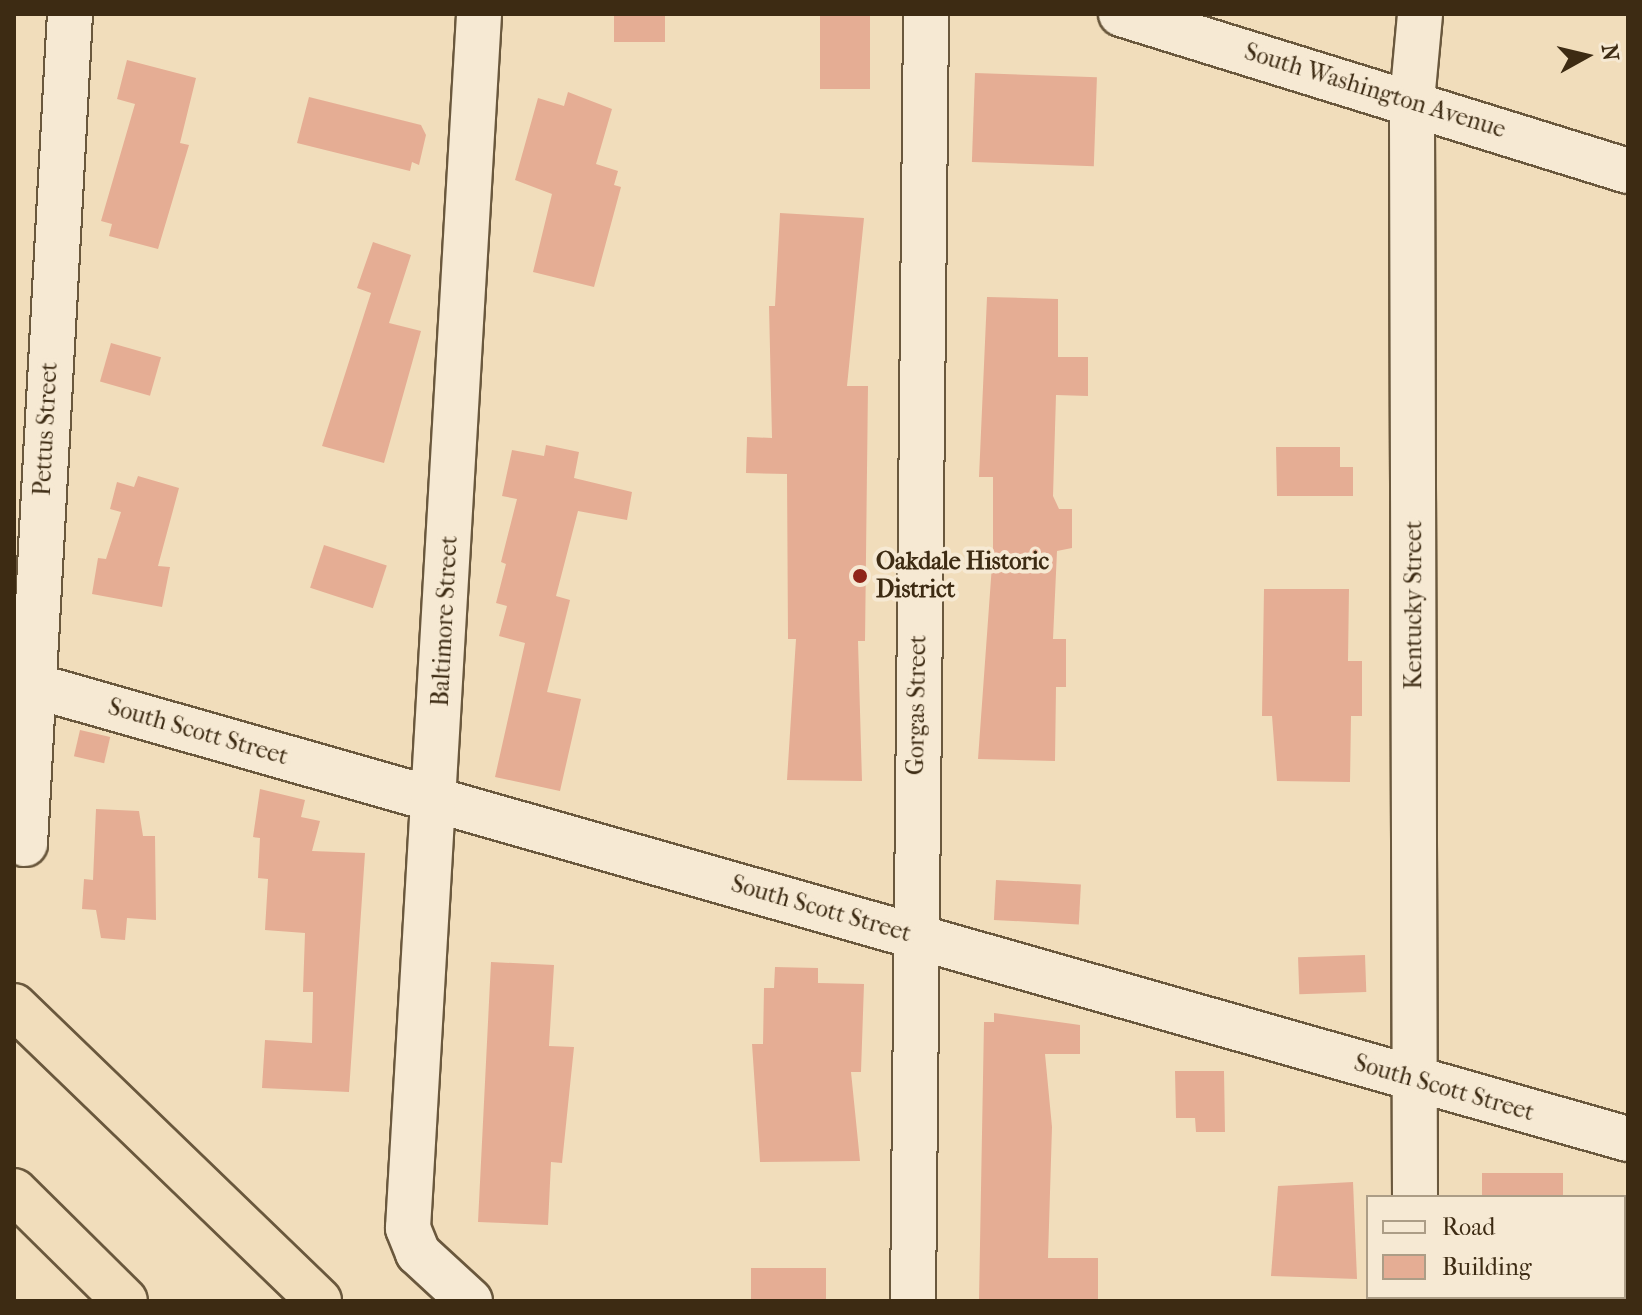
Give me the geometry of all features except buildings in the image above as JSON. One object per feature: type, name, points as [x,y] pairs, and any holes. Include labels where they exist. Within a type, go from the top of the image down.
[{"type":"highway","points":[[14,1006],[319,1301]]},
{"type":"highway","points":[[14,1191],[125,1301]]},
{"type":"street","name":"Pettus Street","points":[[25,844],[22,682],[70,14]]},
{"type":"street","name":"Baltimore Street","points":[[470,1301],[418,1253],[408,1228],[479,14]]},
{"type":"street","name":"Gorgas Street","points":[[913,1301],[914,936],[926,14]]},
{"type":"street","name":"South Washington Avenue","points":[[1121,14],[1412,101],[1628,171]]},
{"type":"street","name":"Kentucky Street","points":[[1415,1195],[1412,101],[1420,14]]},
{"type":"street","name":"South Scott Street","points":[[22,682],[1628,1139]]},
{"type":"place","name":"Oakdale Historic District","points":[[860,576]]}]
